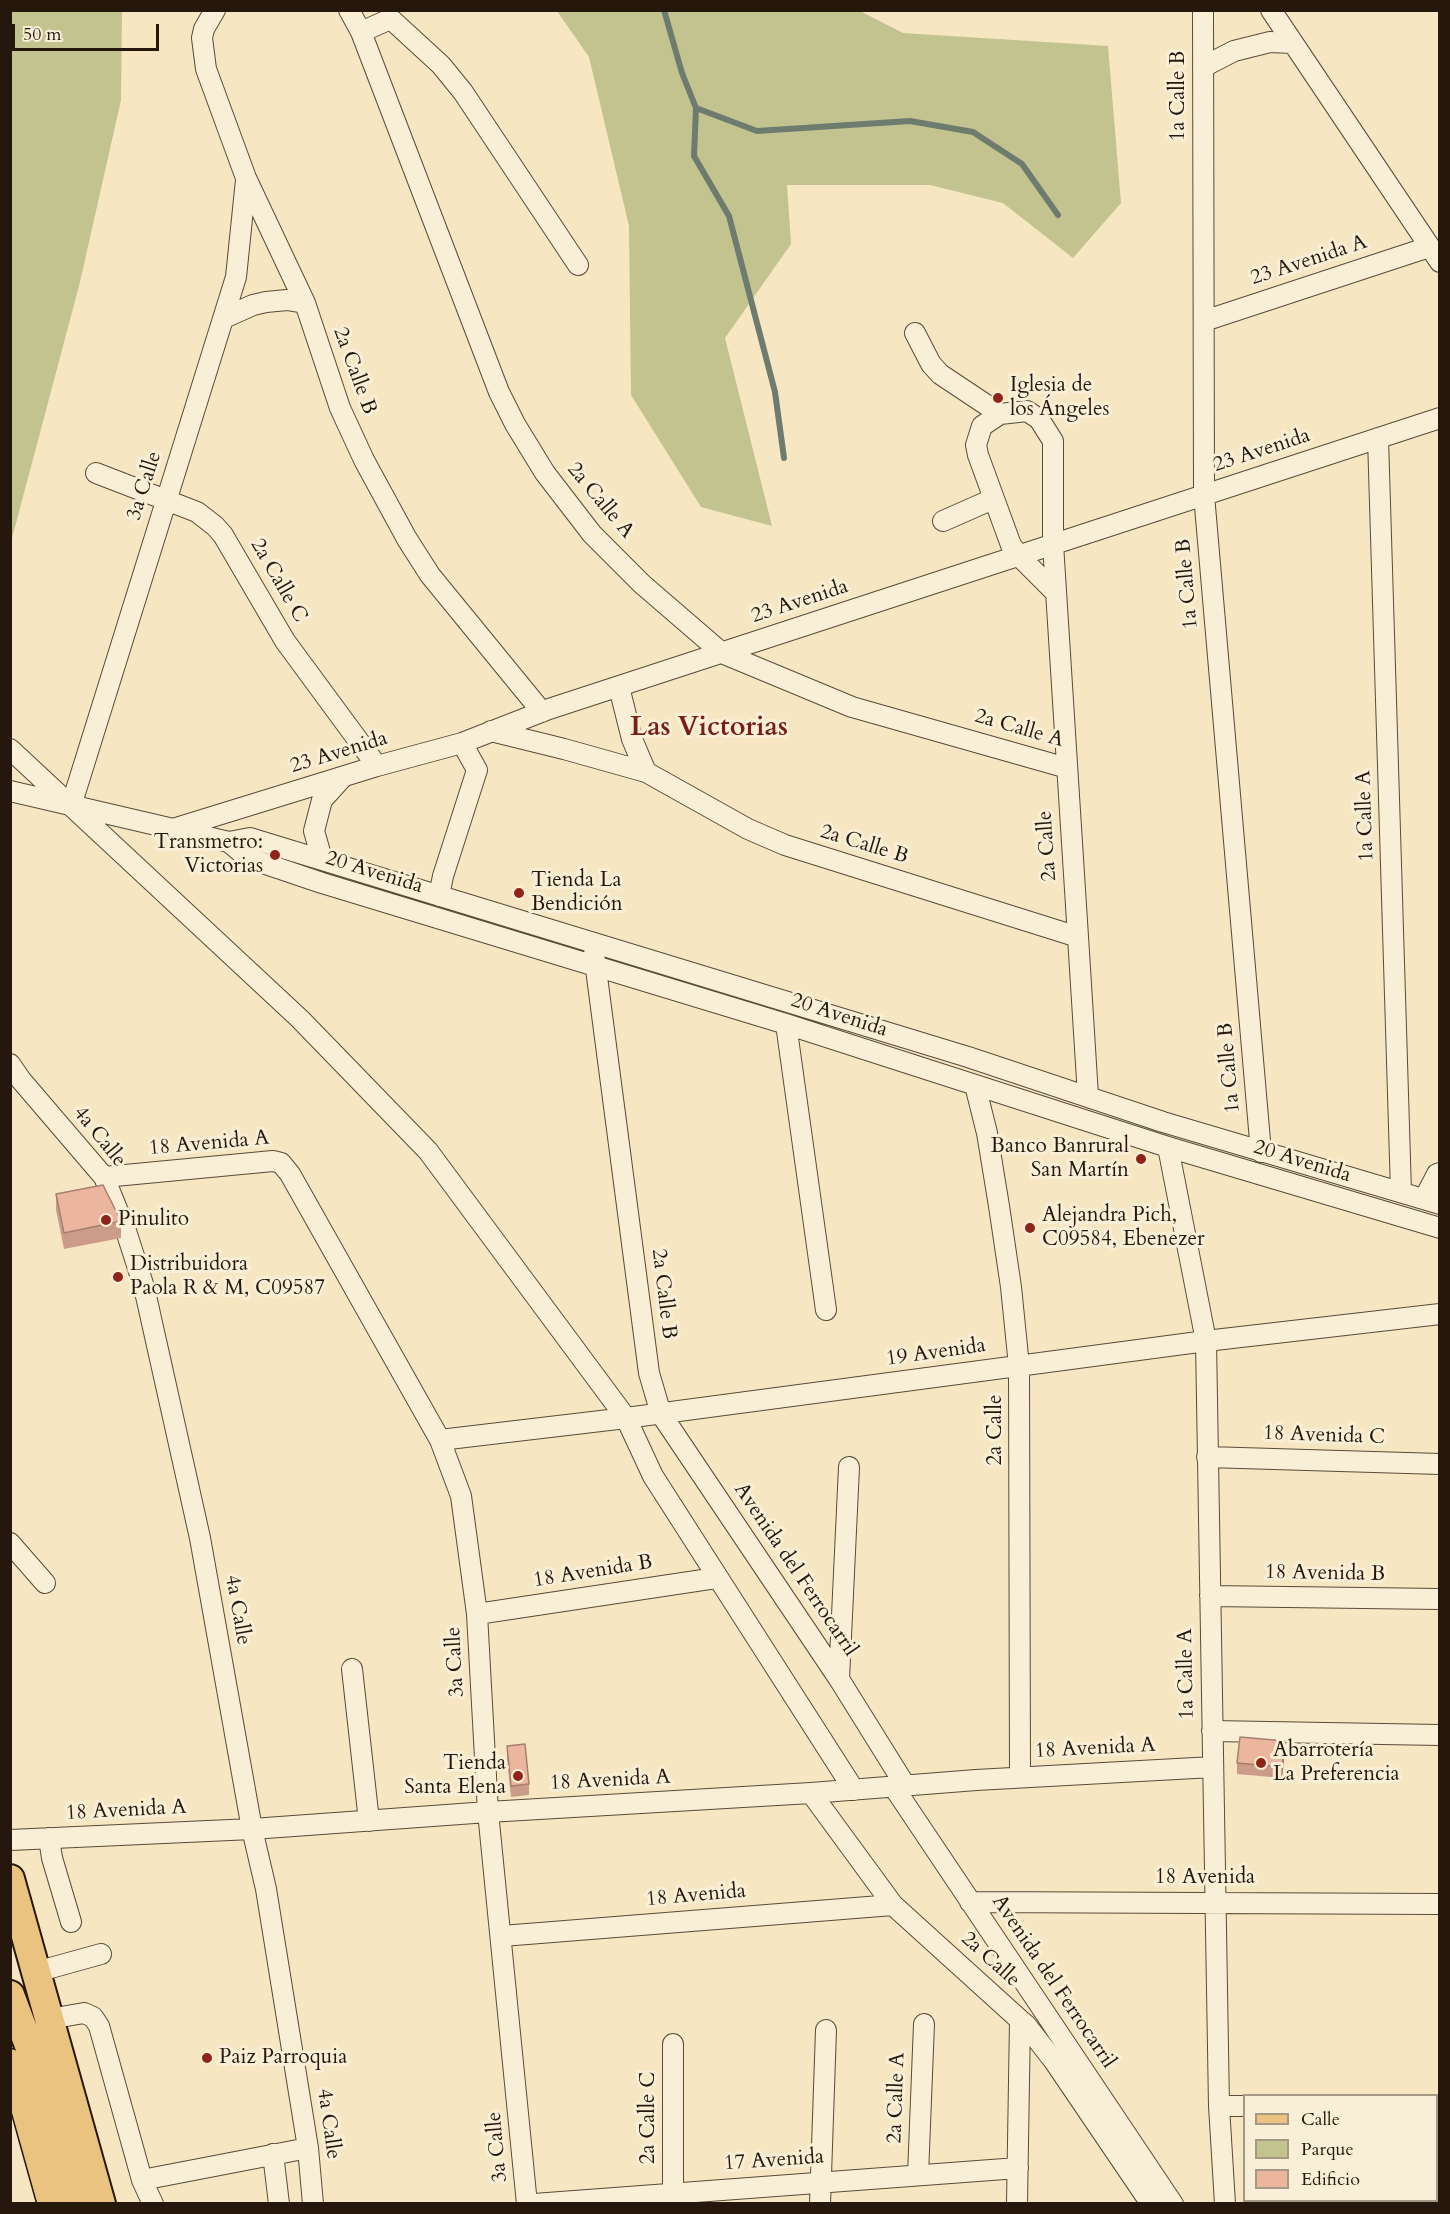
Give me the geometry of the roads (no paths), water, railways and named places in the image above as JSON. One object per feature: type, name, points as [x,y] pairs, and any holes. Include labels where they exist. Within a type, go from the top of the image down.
[{"type":"highway","points":[[10,1879],[101,2204]]},
{"type":"highway","points":[[10,1995],[33,2056],[74,2204]]},
{"type":"main road","points":[[10,2061],[16,2100],[50,2204]]},
{"type":"street","name":"2a Calle B","points":[[214,10],[204,29],[202,39],[206,69],[246,178],[304,303],[340,408],[364,460],[407,539],[430,575],[519,681],[542,712]]},
{"type":"street","name":"2a Calle A","points":[[349,10],[361,32],[499,392],[530,451],[556,491],[592,534],[642,584],[722,653],[852,707],[1067,768]]},
{"type":"street","name":"1a Calle B","points":[[1203,10],[1204,495],[1262,1152]]},
{"type":"street","points":[[1271,10],[1434,254]]},
{"type":"street","points":[[361,32],[392,20],[441,65],[463,92],[578,265]]},
{"type":"street","points":[[1203,67],[1234,51],[1270,42],[1292,43]]},
{"type":"street","name":"3a Calle","points":[[71,806],[236,277],[246,178]]},
{"type":"street","name":"23 Avenida A","points":[[1204,321],[1434,254]]},
{"type":"street","points":[[224,318],[253,305],[266,302],[286,300],[304,303]]},
{"type":"street","points":[[915,333],[931,364],[940,374],[1000,414],[982,426],[976,445],[978,455],[1007,537],[1018,556],[1056,593]]},
{"type":"street","name":"2a Calle","points":[[1000,414],[1027,411],[1039,419],[1053,441],[1053,544],[1088,1096]]},
{"type":"street","name":"23 Avenida","points":[[176,828],[377,766],[462,743],[542,712],[1440,418]]},
{"type":"street","name":"1a Calle A","points":[[1378,438],[1401,1192]]},
{"type":"street","name":"2a Calle C","points":[[96,474],[205,516],[223,535],[285,640],[377,766]]},
{"type":"street","points":[[944,521],[993,499]]},
{"type":"street","points":[[619,687],[632,739],[646,772]]},
{"type":"street","name":"2a Calle B","points":[[491,731],[646,772],[748,829],[785,845],[1078,937]]},
{"type":"street","points":[[439,896],[443,876],[477,770],[462,743]]},
{"type":"street","points":[[10,749],[300,1019],[428,1151],[626,1418],[652,1476],[854,1790]]},
{"type":"street","points":[[322,860],[314,831],[322,800],[342,778]]},
{"type":"street","name":"20 Avenida","points":[[10,791],[229,842],[248,858],[322,883],[786,1024],[1168,1147],[1440,1228]]},
{"type":"street","name":"20 Avenida","points":[[229,842],[250,838],[783,1000],[1088,1096],[1163,1122],[1432,1202]]},
{"type":"street","name":"2a Calle B","points":[[593,944],[649,1372],[661,1414]]},
{"type":"street","points":[[786,1024],[826,1310]]},
{"type":"street","name":"4a Calle","points":[[14,1079],[104,1177],[126,1231],[144,1287],[200,1538],[252,1829],[266,1889],[308,2148],[313,2204]]},
{"type":"street","name":"2a Calle","points":[[975,1085],[987,1133],[999,1206],[1011,1287],[1019,1366],[1020,1777]]},
{"type":"street","name":"1a Calle A","points":[[1168,1147],[1206,1341],[1219,2106],[1225,2204]]},
{"type":"street","name":"3a Calle","points":[[281,1162],[296,1184],[440,1440],[461,1496],[477,1614],[488,1812],[527,2204]]},
{"type":"street","name":"18 Avenida A","points":[[104,1177],[281,1162]]},
{"type":"street","points":[[1432,1202],[1437,1174],[1440,1173]]},
{"type":"street","name":"19 Avenida","points":[[440,1440],[661,1414],[1206,1341],[1440,1314]]},
{"type":"street","name":"Avenida del Ferrocarril","points":[[661,1414],[839,1678],[899,1786],[970,1902],[1173,2204]]},
{"type":"street","name":"18 Avenida C","points":[[1207,1457],[1440,1464]]},
{"type":"street","points":[[839,1678],[849,1467]]},
{"type":"street","points":[[10,1543],[45,1583]]},
{"type":"street","name":"18 Avenida B","points":[[477,1614],[716,1578]]},
{"type":"street","name":"18 Avenida B","points":[[1210,1596],[1440,1599]]},
{"type":"street","points":[[352,1669],[369,1821]]},
{"type":"street","points":[[1212,1731],[1440,1735]]},
{"type":"street","name":"18 Avenida A","points":[[10,1840],[252,1829],[488,1812],[811,1794],[1020,1777],[1213,1767]]},
{"type":"street","name":"2a Calle","points":[[811,1794],[893,1905],[1020,2020],[1017,2204]]},
{"type":"street","points":[[49,1838],[52,1858],[71,1922]]},
{"type":"street","name":"18 Avenida","points":[[970,1902],[1440,1904]]},
{"type":"street","name":"18 Avenida","points":[[502,1936],[893,1905]]},
{"type":"street","points":[[36,1972],[101,1954]]},
{"type":"street","points":[[49,2019],[84,2013],[93,2018],[99,2026],[142,2180],[153,2204]]},
{"type":"street","name":"Avenida del Ferrocarril","points":[[1020,2020],[1054,2061],[1151,2204]]},
{"type":"street","name":"2a Calle A","points":[[918,2175],[924,2024]]},
{"type":"street","points":[[820,2204],[826,2030]]},
{"type":"street","name":"2a Calle C","points":[[673,2044],[673,2193]]},
{"type":"street","points":[[1219,2106],[1243,2106]]},
{"type":"street","points":[[142,2180],[308,2148]]},
{"type":"street","points":[[273,2154],[279,2204]]},
{"type":"street","name":"17 Avenida","points":[[534,2204],[1018,2168]]},
{"type":"waterway","points":[[664,10],[682,73],[696,108],[757,131],[910,121],[973,132],[1022,164],[1058,215]]},
{"type":"waterway","points":[[696,108],[694,156],[729,216],[775,392],[784,458]]},
{"type":"place","name":"Iglesia de los Ángeles","points":[[998,398]]},
{"type":"place","name":"Transmetro: Victorias","points":[[275,855]]},
{"type":"place","name":"Tienda La Bendición","points":[[519,893]]},
{"type":"place","name":"Banco Banrural San Martín","points":[[1141,1159]]},
{"type":"place","name":"Pinulito","points":[[106,1220]]},
{"type":"place","name":"Alejandra Pich, C09584, Ebenezer","points":[[1030,1228]]},
{"type":"place","name":"Distribuidora Paola R & M, C09587","points":[[118,1277]]},
{"type":"place","name":"Abarrotería La Preferencia","points":[[1261,1763]]},
{"type":"place","name":"Tienda Santa Elena","points":[[518,1776]]},
{"type":"place","name":"Paiz Parroquia","points":[[207,2058]]},
{"type":"district","name":"Las Victorias","points":[[709,729]]}]
